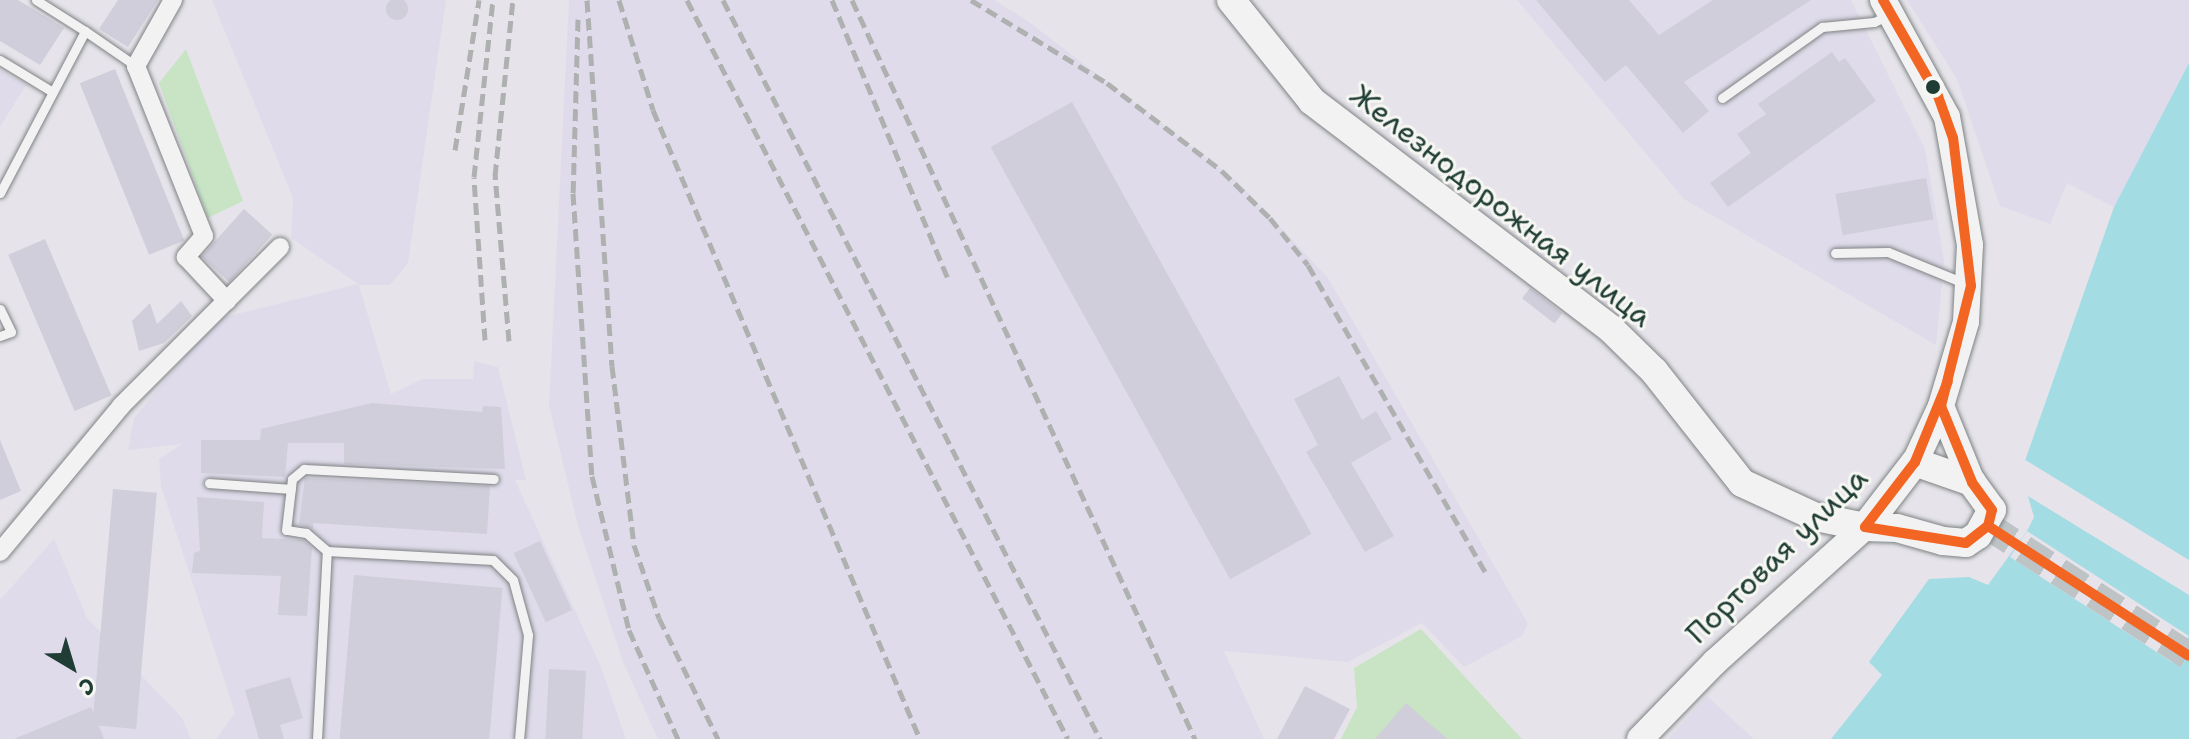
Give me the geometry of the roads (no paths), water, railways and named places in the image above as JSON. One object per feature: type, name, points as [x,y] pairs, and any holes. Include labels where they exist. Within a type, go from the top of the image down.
[{"type":"main road","name":"Железнодорожная улица","points":[[1231,0],[1312,101],[1611,329],[1654,371],[1742,483],[1816,517],[1966,543],[1988,526],[1992,510],[1972,482],[1941,406]]},
{"type":"main road","name":"Портовая улица","points":[[1640,739],[1715,662],[1865,527],[1915,462],[1941,406],[1971,286],[1965,204],[1947,117],[1887,7]]},
{"type":"main road","points":[[1915,462],[1972,482]]},
{"type":"street","points":[[173,0],[136,66],[204,236],[186,257],[227,301]]},
{"type":"street","points":[[0,552],[121,406],[280,247]]},
{"type":"lane","points":[[36,0],[136,66]]},
{"type":"lane","points":[[1722,98],[1822,27],[1874,22],[1887,7]]},
{"type":"lane","points":[[0,193],[85,31]]},
{"type":"lane","points":[[0,60],[51,91]]},
{"type":"lane","points":[[1835,253],[1888,252],[1971,286]]},
{"type":"lane","points":[[0,309],[11,332],[0,336]]},
{"type":"lane","points":[[494,479],[304,469],[291,489],[286,530],[306,533],[327,551],[493,560],[513,580],[528,635],[519,739]]},
{"type":"lane","points":[[209,483],[291,489]]},
{"type":"lane","points":[[317,739],[327,551]]},
{"type":"water","points":[[2189,63],[2189,739],[1831,739],[1882,675],[1869,662],[1929,579],[1969,577],[1988,585],[2027,531],[2034,517],[2021,472],[2114,207]]},
{"type":"tunnel","points":[[1988,526],[2189,656]]},
{"type":"railway","points":[[455,150],[479,0]]},
{"type":"railway","points":[[485,340],[474,177],[493,0]]},
{"type":"railway","points":[[509,341],[495,176],[513,0]]},
{"type":"railway","points":[[587,0],[612,366],[634,545],[659,618],[718,739]]},
{"type":"railway","points":[[619,0],[653,110],[920,739]]},
{"type":"railway","points":[[687,0],[1068,739]]},
{"type":"railway","points":[[723,0],[1100,739]]},
{"type":"railway","points":[[832,0],[948,278]]},
{"type":"railway","points":[[852,0],[1195,739]]},
{"type":"railway","points":[[971,0],[1107,83],[1222,171],[1270,218],[1308,265],[1486,573]]},
{"type":"railway","points":[[578,19],[573,193],[592,476],[629,630],[678,739]]}]
